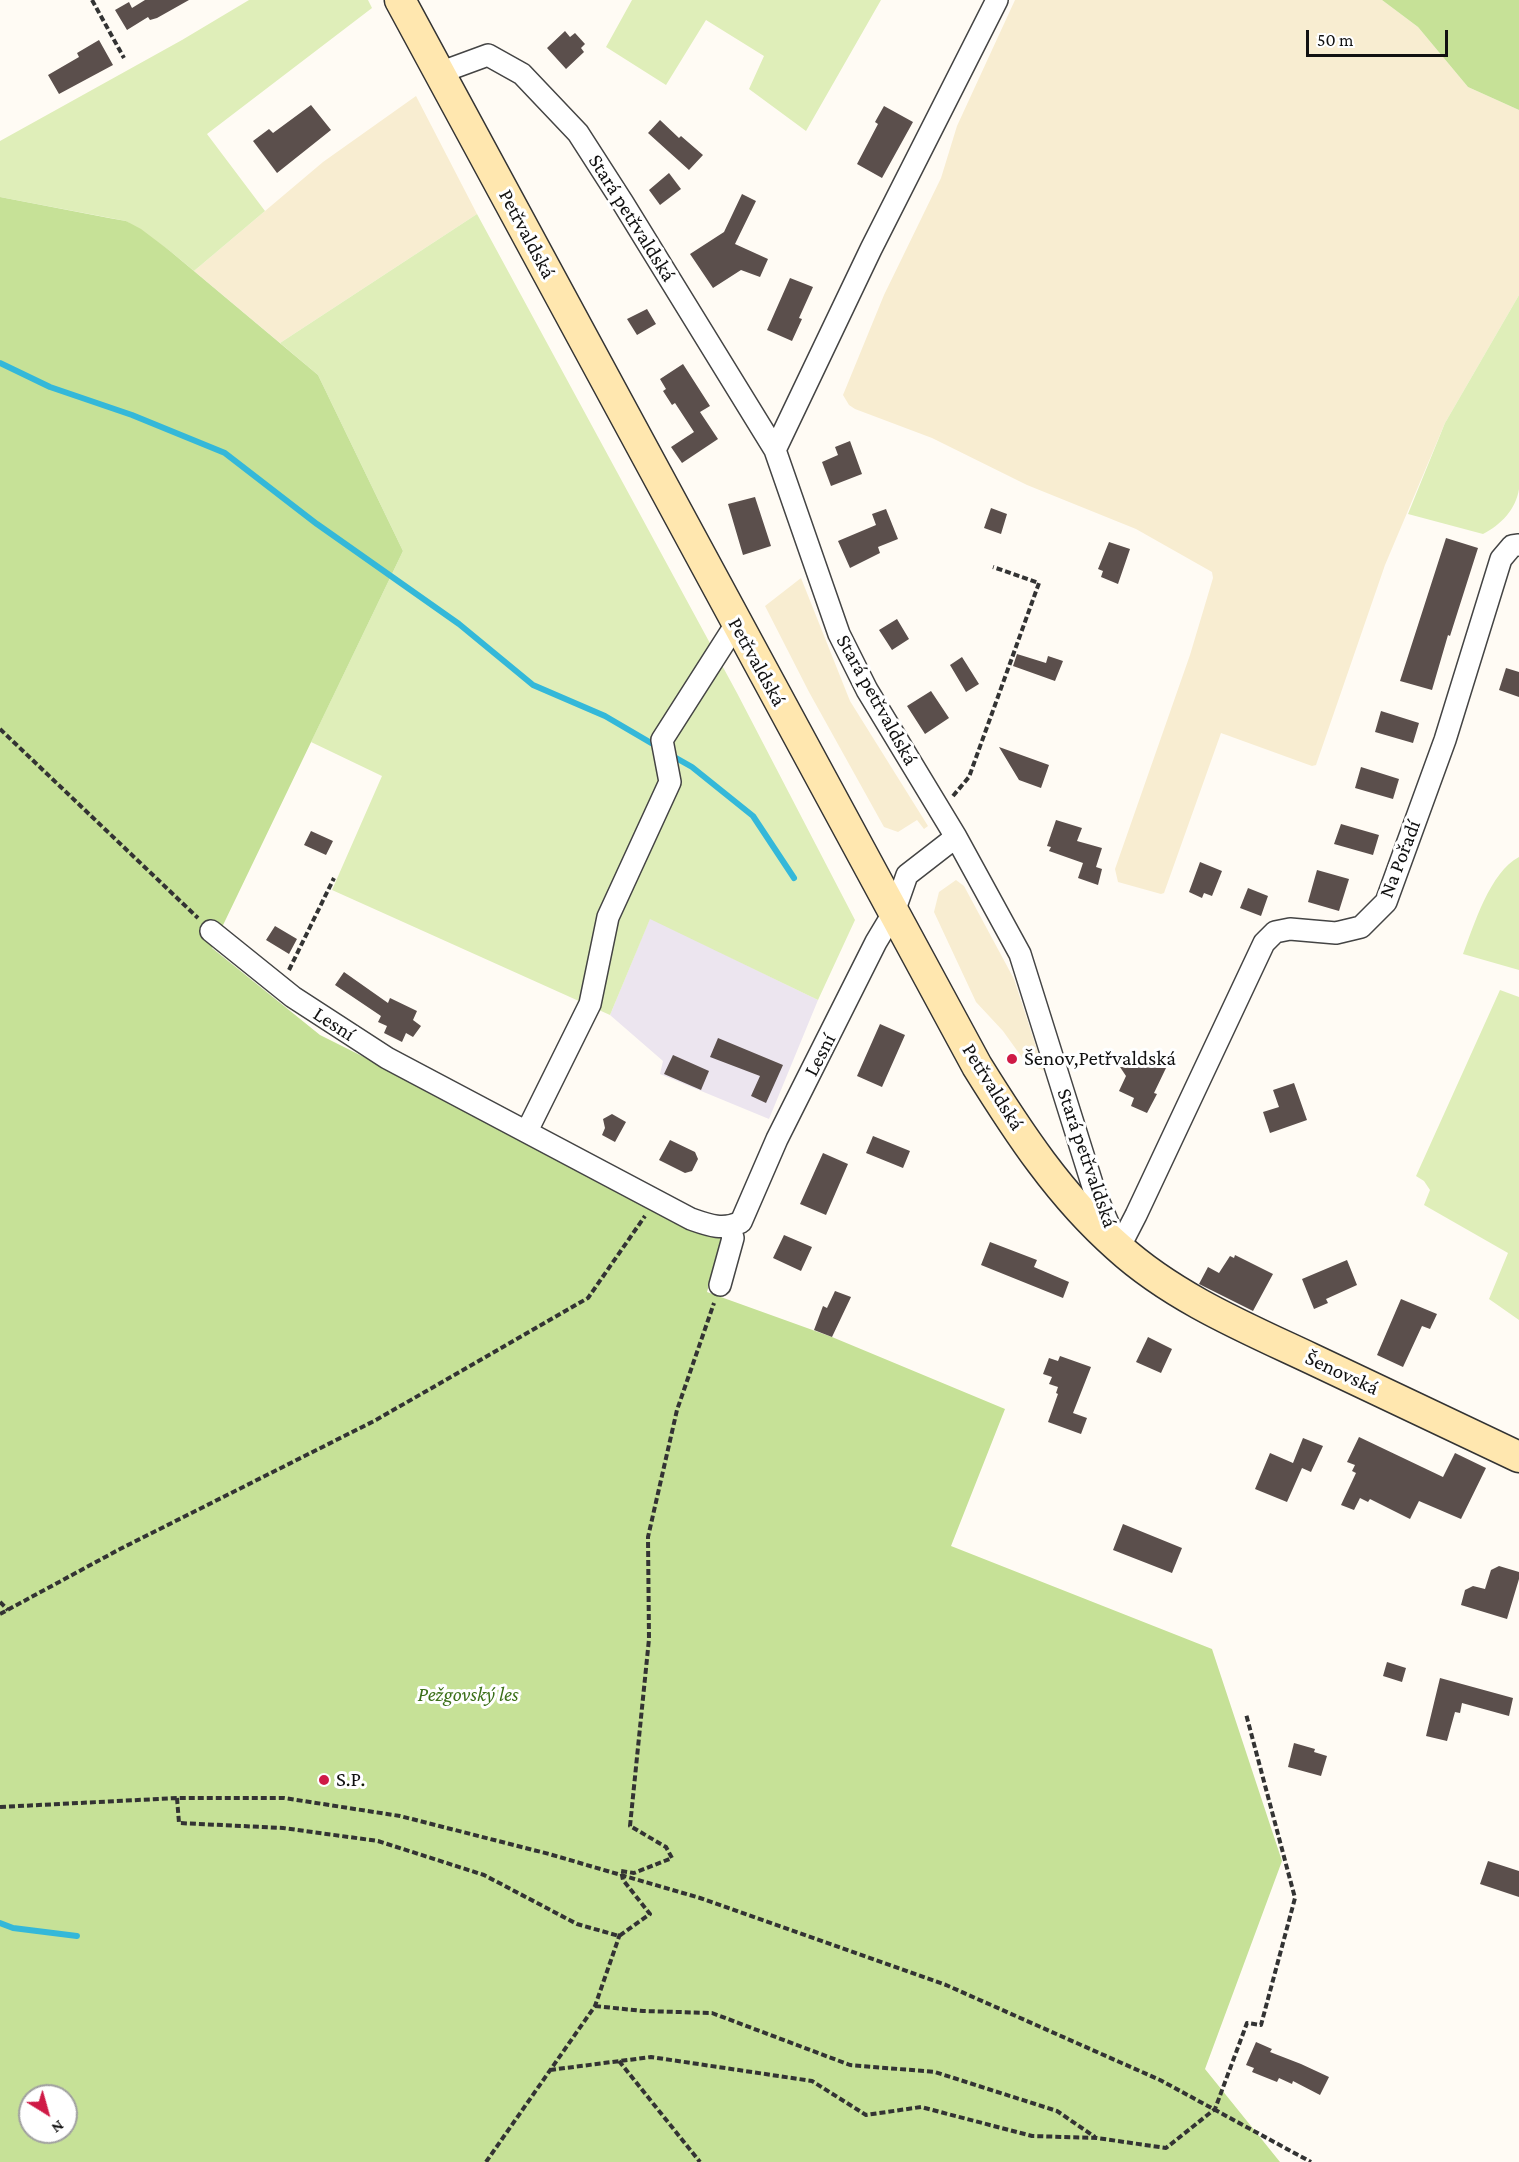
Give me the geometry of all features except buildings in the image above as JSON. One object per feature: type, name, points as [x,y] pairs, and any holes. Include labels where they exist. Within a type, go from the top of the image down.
[{"type":"main road","name":"Petřvaldská","points":[[400,0],[977,1066],[1056,1182],[1119,1248],[1168,1284]]},
{"type":"main road","name":"Šenovská","points":[[1168,1284],[1239,1325],[1519,1457]]},
{"type":"street","points":[[775,450],[871,249],[997,0]]},
{"type":"street","name":"Stará petřvaldská","points":[[439,73],[488,55],[522,74],[578,133],[775,450],[839,634],[867,690],[956,837],[1020,954],[1095,1192],[1119,1248]]},
{"type":"street","name":"Na Pořadí","points":[[1119,1248],[1264,943],[1275,932],[1290,929],[1336,933],[1360,927],[1386,902],[1445,740],[1501,559],[1512,546],[1519,545]]},
{"type":"street","points":[[527,1131],[590,1004],[608,917],[670,782],[663,740],[736,624]]},
{"type":"street","points":[[894,912],[907,875],[956,837]]},
{"type":"street","name":"Lesní","points":[[211,931],[293,997],[387,1058],[655,1201],[701,1223],[730,1228],[741,1222],[777,1139],[876,942],[894,912]]},
{"type":"street","points":[[720,1285],[733,1238],[730,1228]]},
{"type":"path","points":[[92,0],[124,58]]},
{"type":"path","points":[[940,811],[969,777],[1039,583],[993,567]]},
{"type":"path","points":[[0,729],[211,931]]},
{"type":"path","points":[[280,987],[334,878]]},
{"type":"path","points":[[0,1614],[120,1549],[376,1420],[588,1298],[655,1201]]},
{"type":"path","points":[[619,1936],[650,1914],[623,1880],[621,1871],[634,1873],[672,1858],[666,1847],[630,1826],[649,1639],[648,1537],[677,1410],[720,1285]]},
{"type":"path","points":[[0,1602],[8,1610]]},
{"type":"path","points":[[550,2070],[651,2057],[812,2081],[866,2115],[921,2107],[1032,2136],[1097,2138],[1166,2148],[1215,2109],[1247,2022],[1261,2025],[1294,1898],[1246,1714]]},
{"type":"path","points":[[177,1798],[179,1823],[283,1828],[378,1841],[484,1875],[576,1924],[619,1936]]},
{"type":"path","points":[[0,1807],[177,1798],[284,1798],[399,1816],[549,1854],[700,1898],[946,1985],[1160,2080],[1311,2162]]},
{"type":"path","points":[[486,2162],[595,2006],[622,1930]]},
{"type":"path","points":[[595,2006],[643,2011],[712,2013],[850,2065],[934,2072],[1057,2111],[1097,2138]]},
{"type":"path","points":[[619,2061],[700,2162]]},
{"type":"shaded area","points":[[1015,0],[1382,0],[1418,27],[1468,87],[1519,110],[1519,295],[1445,423],[1385,565],[1316,765],[1312,766],[1221,733],[1164,893],[1161,894],[1118,882],[1115,869],[1190,655],[1213,578],[1212,572],[1136,529],[1027,485],[932,438],[855,409],[849,405],[843,395],[884,295],[941,178],[957,126]]},
{"type":"shaded area","points":[[416,96],[477,214],[280,343],[194,271],[323,162]]},
{"type":"shaded area","points":[[801,578],[850,701],[928,826],[924,829],[917,820],[898,832],[884,827],[809,692],[765,606]]},
{"type":"shaded area","points":[[956,880],[964,886],[1014,979],[1044,1071],[1026,1063],[1003,1031],[976,1002],[934,912],[939,892]]},
{"type":"shaded area","points":[[650,918],[818,1000],[769,1119],[660,1074],[663,1061],[610,1015]]},
{"type":"green space","points":[[249,0],[368,0],[372,8],[207,134],[265,211],[194,271],[170,251],[126,221],[0,197],[0,141]]},
{"type":"green space","points":[[632,0],[881,0],[806,131],[749,89],[764,56],[706,20],[666,85],[606,47]]},
{"type":"green space","points":[[1382,0],[1519,0],[1519,110],[1468,87],[1418,27]]},
{"type":"green space","name":"Pežgovský les","points":[[0,197],[126,221],[141,229],[318,375],[403,551],[212,948],[320,1035],[723,1237],[707,1292],[832,1337],[1005,1409],[951,1546],[1212,1649],[1282,1861],[1205,2069],[1280,2162],[0,2162]]},
{"type":"green space","points":[[477,214],[737,693],[855,920],[818,1000],[650,919],[610,1015],[332,890],[382,776],[311,742],[403,551],[318,375],[280,343]]},
{"type":"green space","points":[[1519,295],[1519,489],[1515,503],[1502,521],[1483,534],[1408,514],[1445,423]]},
{"type":"green space","points":[[1519,857],[1519,970],[1463,954],[1491,887],[1509,864]]},
{"type":"green space","points":[[1500,990],[1519,997],[1519,1320],[1489,1299],[1508,1253],[1424,1205],[1430,1190],[1424,1181],[1416,1176]]},
{"type":"waterway","points":[[0,363],[50,387],[132,415],[225,453],[317,524],[459,624],[533,685],[605,716],[658,747]]},
{"type":"waterway","points":[[669,754],[692,767],[753,816],[794,878]]},
{"type":"waterway","points":[[0,1923],[13,1928],[77,1936]]},
{"type":"place","name":"Šenov,Petřvaldská","points":[[1012,1059]]},
{"type":"place","name":"S.P.","points":[[324,1780]]}]
